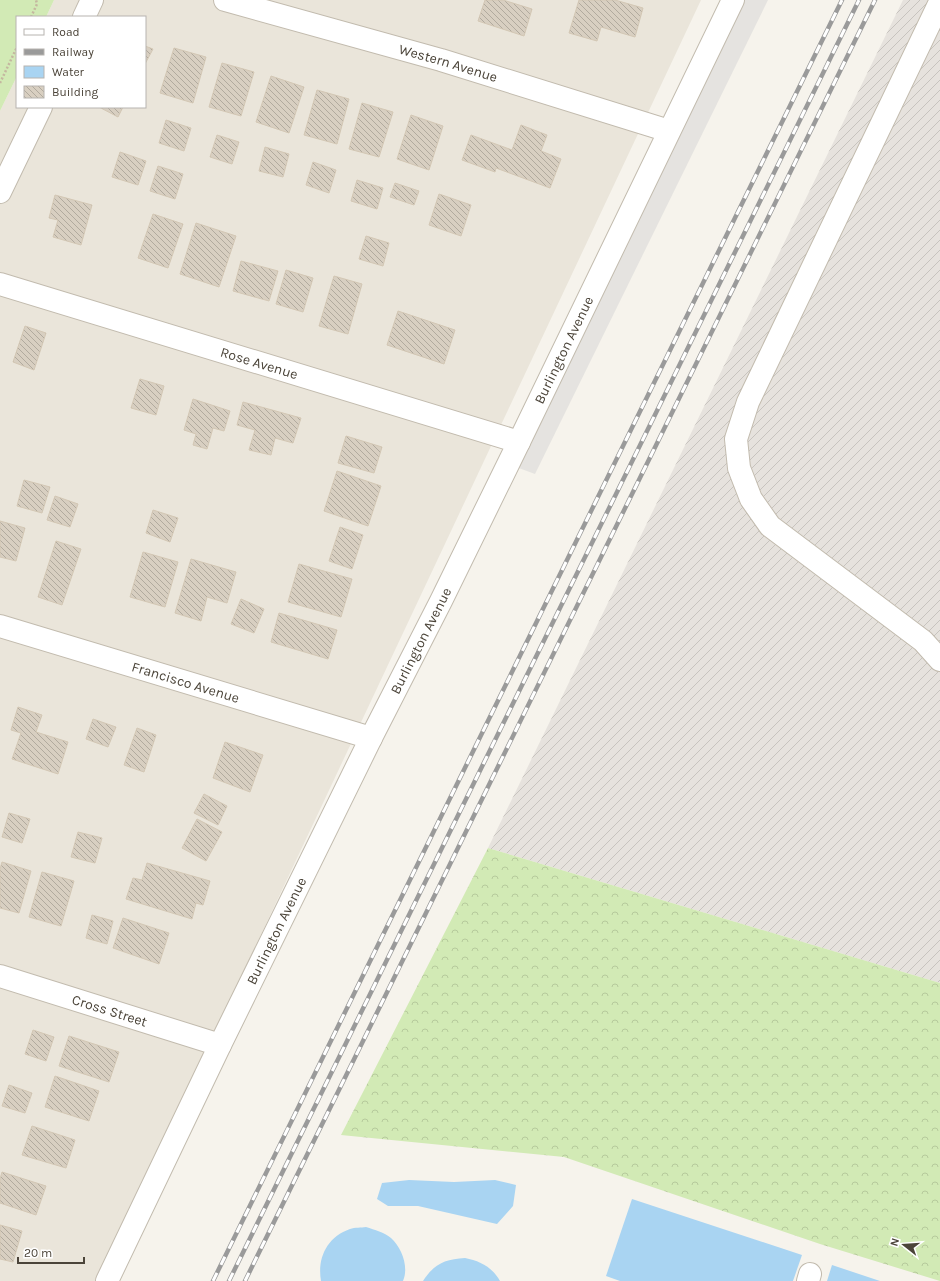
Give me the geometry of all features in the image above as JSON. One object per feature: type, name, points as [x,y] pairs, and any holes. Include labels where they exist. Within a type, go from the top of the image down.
[{"type":"street","points":[[84,16],[92,0]]},
{"type":"street","name":"Western Avenue","points":[[225,0],[441,60],[669,131]]},
{"type":"street","name":"Burlington Avenue","points":[[107,1281],[370,738],[441,600],[519,442],[733,0]]},
{"type":"street","points":[[940,2],[748,402],[736,439],[739,468],[751,499],[770,526],[924,642],[940,660]]},
{"type":"street","points":[[0,192],[41,108]]},
{"type":"street","name":"Rose Avenue","points":[[0,284],[519,442]]},
{"type":"street","name":"Francisco Avenue","points":[[0,626],[370,738]]},
{"type":"street","name":"Cross Street","points":[[0,976],[220,1045]]},
{"type":"path","points":[[31,16],[37,4],[36,0]]},
{"type":"path","points":[[0,83],[16,49]]},
{"type":"shaded area","points":[[54,0],[701,0],[98,1281],[0,1281],[0,111],[16,78],[16,108],[146,108],[146,16],[46,16]]},
{"type":"shaded area","points":[[744,0],[768,0],[535,474],[516,467]]},
{"type":"shaded area","points":[[903,0],[940,0],[940,983],[488,848]]},
{"type":"green space","points":[[0,0],[54,0],[46,16],[16,16],[16,78],[0,111]]},
{"type":"green space","points":[[488,848],[940,983],[940,1281],[820,1244],[564,1157],[341,1135]]},
{"type":"water","points":[[409,1180],[454,1182],[495,1180],[516,1185],[513,1206],[497,1224],[418,1206],[388,1206],[377,1199],[382,1183]]},
{"type":"water","points":[[632,1199],[802,1255],[793,1281],[620,1281],[606,1276]]},
{"type":"water","points":[[366,1227],[379,1231],[395,1242],[401,1252],[405,1264],[405,1276],[403,1281],[321,1281],[320,1272],[322,1257],[325,1249],[335,1237],[350,1229]]},
{"type":"water","points":[[465,1258],[485,1265],[497,1276],[500,1281],[423,1281],[431,1270],[446,1261]]},
{"type":"water","points":[[832,1265],[880,1281],[827,1281]]},
{"type":"building","points":[[485,0],[503,0],[532,9],[524,36],[478,21]]},
{"type":"building","points":[[579,0],[615,0],[643,8],[635,37],[601,27],[597,41],[569,33]]},
{"type":"building","points":[[146,46],[153,49],[146,62]]},
{"type":"building","points":[[174,48],[206,57],[193,103],[160,93]]},
{"type":"building","points":[[222,63],[254,72],[241,116],[209,107]]},
{"type":"building","points":[[271,76],[304,87],[289,133],[256,122]]},
{"type":"building","points":[[317,90],[349,99],[337,144],[304,135]]},
{"type":"building","points":[[362,103],[393,112],[379,157],[349,149]]},
{"type":"building","points":[[101,108],[122,108],[118,117]]},
{"type":"building","points":[[411,115],[443,126],[429,170],[397,159]]},
{"type":"building","points":[[166,120],[191,128],[184,151],[159,143]]},
{"type":"building","points":[[521,125],[547,135],[541,151],[561,159],[550,188],[496,168],[495,172],[462,160],[471,135],[512,150]]},
{"type":"building","points":[[217,135],[239,142],[232,164],[210,157]]},
{"type":"building","points":[[265,147],[289,154],[283,177],[259,171]]},
{"type":"building","points":[[120,152],[146,161],[138,185],[112,177]]},
{"type":"building","points":[[313,162],[336,170],[329,193],[306,185]]},
{"type":"building","points":[[158,166],[183,174],[175,199],[150,191]]},
{"type":"building","points":[[357,180],[383,188],[377,209],[351,201]]},
{"type":"building","points":[[395,183],[419,191],[414,205],[390,197]]},
{"type":"building","points":[[439,194],[471,205],[461,236],[429,225]]},
{"type":"building","points":[[55,195],[92,205],[81,245],[53,237],[58,220],[49,218]]},
{"type":"building","points":[[153,214],[183,224],[168,268],[138,258]]},
{"type":"building","points":[[196,223],[236,236],[219,287],[180,274]]},
{"type":"building","points":[[366,236],[389,243],[383,266],[359,259]]},
{"type":"building","points":[[241,261],[278,271],[269,301],[233,291]]},
{"type":"building","points":[[286,270],[313,278],[303,312],[276,304]]},
{"type":"building","points":[[334,276],[362,284],[348,334],[319,326]]},
{"type":"building","points":[[398,311],[455,330],[444,364],[387,345]]},
{"type":"building","points":[[25,326],[46,333],[34,370],[13,362]]},
{"type":"building","points":[[140,379],[164,386],[156,415],[131,408]]},
{"type":"building","points":[[193,399],[230,411],[224,431],[213,428],[207,449],[193,445],[196,434],[184,430]]},
{"type":"building","points":[[243,402],[301,418],[293,443],[275,438],[271,455],[249,450],[255,430],[237,425]]},
{"type":"building","points":[[346,436],[382,447],[374,473],[338,463]]},
{"type":"building","points":[[337,471],[381,486],[368,526],[324,511]]},
{"type":"building","points":[[24,480],[50,487],[42,513],[17,506]]},
{"type":"building","points":[[55,496],[78,504],[70,527],[47,520]]},
{"type":"building","points":[[153,510],[178,518],[170,542],[146,533]]},
{"type":"building","points":[[0,521],[25,528],[16,561],[0,557]]},
{"type":"building","points":[[340,527],[363,535],[352,569],[329,561]]},
{"type":"building","points":[[56,541],[81,549],[62,605],[38,597]]},
{"type":"building","points":[[143,552],[178,562],[165,607],[130,597]]},
{"type":"building","points":[[191,559],[236,572],[227,603],[207,597],[201,621],[175,613]]},
{"type":"building","points":[[299,564],[352,579],[341,617],[288,602]]},
{"type":"building","points":[[241,599],[264,609],[254,633],[231,624]]},
{"type":"building","points":[[279,613],[337,630],[328,659],[271,642]]},
{"type":"building","points":[[18,707],[42,715],[36,732],[68,742],[58,774],[12,759],[21,733],[11,730]]},
{"type":"building","points":[[93,719],[116,727],[108,747],[86,739]]},
{"type":"building","points":[[137,728],[156,735],[144,772],[124,765]]},
{"type":"building","points":[[225,742],[263,755],[250,792],[213,778]]},
{"type":"building","points":[[204,794],[227,806],[218,825],[194,813]]},
{"type":"building","points":[[9,813],[30,819],[22,843],[2,837]]},
{"type":"building","points":[[197,819],[222,832],[206,861],[182,848]]},
{"type":"building","points":[[78,832],[102,838],[95,863],[71,857]]},
{"type":"building","points":[[2,862],[31,871],[19,913],[0,908],[0,869]]},
{"type":"building","points":[[147,863],[210,881],[203,905],[196,903],[192,919],[126,899],[133,878],[142,880]]},
{"type":"building","points":[[42,872],[74,881],[61,926],[29,917]]},
{"type":"building","points":[[92,915],[113,921],[107,944],[86,938]]},
{"type":"building","points":[[123,918],[169,933],[159,964],[113,948]]},
{"type":"building","points":[[33,1030],[54,1037],[46,1061],[25,1054]]},
{"type":"building","points":[[69,1036],[119,1052],[109,1082],[59,1066]]},
{"type":"building","points":[[55,1076],[99,1091],[89,1121],[45,1107]]},
{"type":"building","points":[[9,1085],[32,1093],[25,1113],[2,1106]]},
{"type":"building","points":[[32,1126],[75,1140],[66,1168],[22,1155]]},
{"type":"building","points":[[2,1172],[46,1186],[36,1215],[0,1203],[0,1179]]},
{"type":"building","points":[[0,1225],[22,1231],[13,1262],[0,1259]]},
{"type":"railway","points":[[213,1281],[842,0]]},
{"type":"railway","points":[[229,1281],[859,0]]},
{"type":"railway","points":[[245,1281],[875,0]]}]
